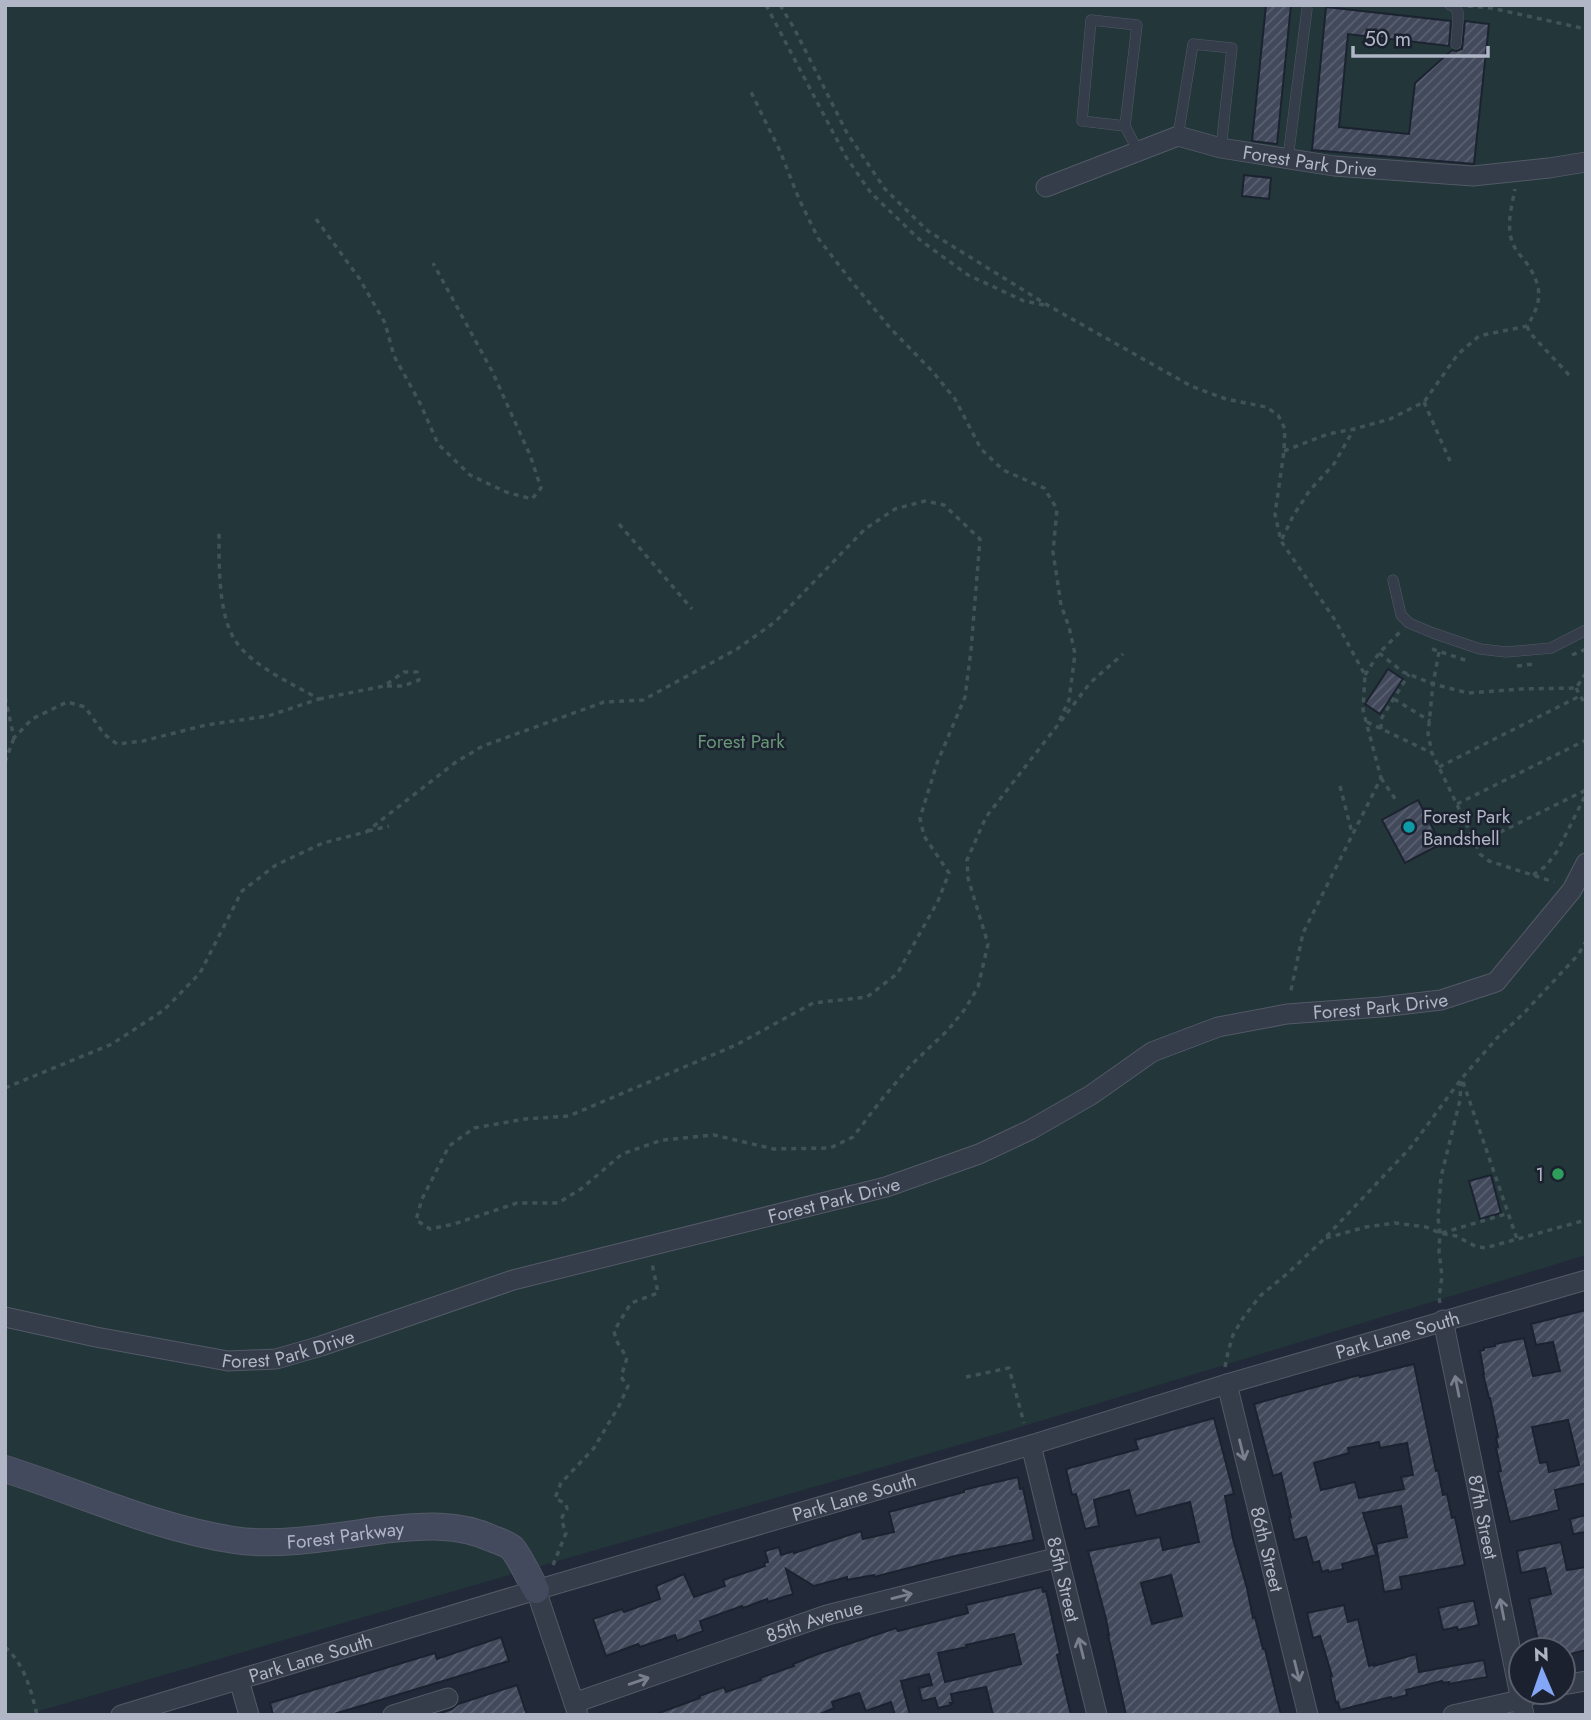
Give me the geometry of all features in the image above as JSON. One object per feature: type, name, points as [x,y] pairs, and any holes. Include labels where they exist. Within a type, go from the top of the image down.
[{"type":"street","name":"Forest Park Drive","points":[[1178,136],[1221,148],[1334,166],[1473,176],[1586,162]]},
{"type":"street","points":[[1046,187],[1178,136]]},
{"type":"street","name":"Forest Park Drive","points":[[5,1317],[228,1361],[276,1359],[513,1280],[886,1187],[979,1154],[1030,1130],[1091,1094],[1152,1052],[1218,1027],[1287,1014],[1441,1000],[1496,982],[1572,890],[1586,863]]},
{"type":"street","name":"Park Lane South","points":[[121,1715],[1031,1445],[1226,1376],[1586,1280]]},
{"type":"street","name":"87th Street","points":[[1443,1320],[1512,1636]]},
{"type":"street","name":"86th Street","points":[[1226,1376],[1308,1715]]},
{"type":"street","name":"85th Street","points":[[1031,1445],[1097,1715]]},
{"type":"street","name":"Forest Parkway","points":[[5,1469],[148,1519],[233,1540],[255,1542],[307,1539],[443,1525],[480,1532],[511,1548],[536,1590],[576,1709]]},
{"type":"street","name":"85th Avenue","points":[[576,1709],[827,1615],[1059,1557]]},
{"type":"street","points":[[239,1680],[249,1715]]},
{"type":"street","points":[[393,1715],[448,1698]]},
{"type":"street","points":[[1453,1715],[1507,1706]]},
{"type":"lane","points":[[1452,6],[1458,12],[1456,44]]},
{"type":"lane","points":[[1288,158],[1307,9]]},
{"type":"lane","points":[[1125,127],[1082,121],[1091,20],[1137,25],[1125,127],[1139,151]]},
{"type":"lane","points":[[1178,136],[1193,44],[1232,48],[1221,148]]},
{"type":"lane","points":[[1393,580],[1401,615],[1409,623],[1480,649],[1506,652],[1551,648],[1586,630]]},
{"type":"path","points":[[766,5],[846,157],[872,192],[920,240],[968,275],[1024,301],[1049,306]]},
{"type":"path","points":[[780,5],[847,133],[884,188],[928,231],[1049,306],[1191,386],[1226,399],[1266,407],[1278,415],[1285,429],[1275,514],[1281,541],[1335,620],[1365,675]]},
{"type":"path","points":[[1452,6],[1491,8],[1586,29]]},
{"type":"path","points":[[750,90],[818,238],[891,329],[956,399],[981,449],[1003,470],[1044,488],[1057,509],[1053,552],[1061,605],[1075,654],[1069,700],[1058,726]]},
{"type":"path","points":[[1284,451],[1328,434],[1390,419],[1424,402],[1458,354],[1479,335],[1527,326],[1537,309],[1539,287],[1511,240],[1509,221],[1516,184]]},
{"type":"path","points":[[316,219],[359,278],[384,323],[394,356],[420,403],[438,444],[470,475],[506,492],[532,499],[541,488],[530,455],[492,371],[433,263]]},
{"type":"path","points":[[1527,326],[1570,376]]},
{"type":"path","points":[[1424,402],[1450,461]]},
{"type":"path","points":[[1281,541],[1293,516],[1310,490],[1334,464],[1353,429]]},
{"type":"path","points":[[366,832],[456,762],[483,746],[604,702],[643,700],[737,649],[775,622],[865,529],[895,509],[925,501],[944,505],[980,539],[965,697],[937,763],[920,818],[924,836],[949,873],[938,901],[897,974],[867,997],[813,1003],[736,1045],[569,1116],[526,1119],[474,1128],[449,1146],[422,1199],[416,1220],[430,1229],[517,1203],[558,1203],[581,1189],[622,1154],[662,1140],[714,1135],[774,1149],[830,1148],[853,1137],[911,1065],[948,1030],[978,988],[988,944],[968,878],[967,860],[986,817],[1090,683],[1123,654]]},
{"type":"path","points":[[619,524],[692,610]]},
{"type":"path","points":[[219,533],[223,611],[235,640],[251,658],[319,699]]},
{"type":"path","points":[[1396,800],[1381,778],[1363,710],[1365,675],[1379,653],[1409,623]]},
{"type":"path","points":[[1439,652],[1429,734],[1432,752],[1480,854],[1489,861],[1554,882]]},
{"type":"path","points":[[1379,653],[1403,672],[1433,684],[1468,693],[1576,688]]},
{"type":"path","points":[[5,762],[14,738],[32,719],[67,702],[85,707],[104,734],[117,744],[143,741],[206,725],[268,716],[319,699],[384,686],[403,685],[419,680],[417,672],[404,672],[384,686]]},
{"type":"path","points":[[1576,688],[1586,673]]},
{"type":"path","points":[[1381,729],[1381,719],[1409,674]]},
{"type":"path","points":[[1576,688],[1586,706]]},
{"type":"path","points":[[1439,767],[1580,696]]},
{"type":"path","points":[[5,697],[14,738]]},
{"type":"path","points":[[1394,699],[1430,721]]},
{"type":"path","points":[[1366,722],[1432,752]]},
{"type":"path","points":[[1457,804],[1586,740]]},
{"type":"path","points":[[1290,995],[1303,933],[1381,778]]},
{"type":"path","points":[[1340,786],[1352,835]]},
{"type":"path","points":[[1476,844],[1586,792]]},
{"type":"path","points":[[1533,875],[1546,866],[1558,850],[1586,792]]},
{"type":"path","points":[[5,1088],[112,1044],[164,1010],[200,973],[242,891],[276,865],[323,843],[389,826]]},
{"type":"path","points":[[1226,1376],[1233,1335],[1260,1296],[1324,1239],[1411,1147],[1462,1078],[1498,1037],[1578,956],[1586,941]]},
{"type":"path","points":[[1462,1078],[1517,1239]]},
{"type":"path","points":[[1439,1298],[1442,1276],[1438,1218],[1441,1177],[1460,1100],[1462,1078]]},
{"type":"path","points":[[1440,1233],[1508,1213]]},
{"type":"path","points":[[1324,1239],[1366,1227],[1395,1223],[1426,1227],[1485,1248],[1586,1220]]},
{"type":"path","points":[[556,1560],[566,1533],[561,1520],[567,1509],[566,1504],[555,1499],[561,1483],[594,1448],[628,1386],[621,1377],[627,1358],[616,1340],[614,1331],[631,1303],[659,1293],[653,1269]]},
{"type":"path","points":[[966,1377],[1009,1368],[1024,1423]]},
{"type":"path","points":[[5,1647],[18,1659],[25,1673],[37,1715]]},
{"type":"green space","name":"Forest Park","points":[[5,5],[1586,5],[1586,1255],[1007,1431],[25,1715],[5,1715]]},
{"type":"building","points":[[1266,5],[1291,5],[1277,144],[1252,141]]},
{"type":"building","points":[[1326,7],[1451,21],[1449,46],[1348,34],[1339,127],[1409,134],[1415,83],[1452,50],[1462,49],[1465,21],[1489,24],[1474,164],[1312,150]]},
{"type":"building","points":[[1244,175],[1271,178],[1269,199],[1242,196]]},
{"type":"building","points":[[1388,669],[1403,679],[1380,714],[1365,704]]},
{"type":"building","name":"Forest Park Bandshell","points":[[1418,800],[1441,844],[1405,863],[1382,820]]},
{"type":"building","points":[[1491,1175],[1501,1213],[1480,1219],[1469,1181]]},
{"type":"building","points":[[1586,1310],[1586,1483],[1555,1490],[1559,1510],[1510,1522],[1498,1472],[1501,1471],[1496,1448],[1498,1437],[1480,1351],[1495,1344],[1524,1338],[1533,1376],[1560,1371],[1553,1342],[1536,1345],[1531,1324]],"holes":[[[1568,1420],[1579,1465],[1549,1472],[1547,1462],[1540,1463],[1532,1427]]]},
{"type":"building","points":[[1414,1364],[1436,1471],[1438,1470],[1443,1495],[1447,1494],[1452,1518],[1455,1517],[1465,1565],[1400,1577],[1402,1589],[1384,1592],[1376,1544],[1407,1537],[1401,1506],[1363,1513],[1376,1555],[1342,1564],[1343,1569],[1322,1572],[1319,1561],[1313,1563],[1306,1537],[1294,1540],[1281,1473],[1273,1476],[1254,1404],[1359,1375],[1360,1377]],"holes":[[[1379,1442],[1380,1448],[1407,1443],[1413,1475],[1401,1477],[1404,1489],[1359,1498],[1355,1482],[1321,1490],[1314,1463],[1349,1453],[1348,1448]]]},
{"type":"building","points":[[1214,1418],[1234,1494],[1225,1496],[1233,1539],[1281,1715],[1126,1715],[1106,1619],[1088,1551],[1160,1537],[1163,1550],[1199,1542],[1190,1502],[1136,1516],[1129,1490],[1094,1500],[1099,1526],[1085,1529],[1076,1494],[1072,1495],[1066,1469],[1138,1449],[1135,1440]],"holes":[[[1171,1575],[1182,1616],[1152,1624],[1141,1583]]]},
{"type":"building","points":[[1018,1477],[1020,1489],[1023,1488],[1034,1540],[955,1556],[874,1577],[847,1580],[847,1577],[814,1586],[786,1569],[793,1594],[768,1602],[767,1599],[743,1608],[742,1606],[700,1621],[703,1631],[677,1641],[675,1635],[640,1647],[638,1644],[606,1656],[593,1619],[622,1609],[624,1612],[660,1599],[656,1586],[684,1574],[694,1597],[725,1586],[723,1580],[765,1566],[764,1563],[768,1562],[765,1551],[779,1547],[781,1555],[861,1531],[863,1539],[894,1532],[889,1512]]},
{"type":"building","points":[[1586,1515],[1586,1532],[1573,1534],[1570,1519]]},
{"type":"building","points":[[1561,1542],[1567,1570],[1586,1567],[1586,1650],[1577,1652],[1577,1636],[1537,1636],[1529,1599],[1551,1594],[1545,1568],[1521,1573],[1517,1551]]},
{"type":"building","points":[[1042,1587],[1043,1592],[1046,1591],[1071,1715],[993,1715],[986,1687],[951,1694],[953,1703],[938,1708],[935,1698],[922,1701],[919,1688],[932,1685],[929,1674],[901,1681],[910,1715],[895,1715],[891,1702],[866,1711],[859,1693],[832,1702],[834,1708],[818,1715],[659,1715],[700,1698],[699,1696],[724,1687],[726,1692],[761,1680],[760,1678],[818,1654],[896,1628],[898,1631],[968,1613],[966,1605]],"holes":[[[1014,1634],[1021,1664],[945,1682],[938,1653]]]},
{"type":"building","points":[[1474,1601],[1479,1625],[1443,1630],[1438,1608]]},
{"type":"building","points":[[1344,1605],[1348,1622],[1358,1619],[1369,1666],[1416,1654],[1419,1672],[1484,1660],[1487,1677],[1449,1684],[1442,1681],[1406,1690],[1407,1695],[1340,1710],[1320,1636],[1313,1638],[1307,1613]]},
{"type":"building","points":[[501,1637],[509,1661],[331,1715],[273,1715],[270,1703],[435,1653],[437,1659]]},
{"type":"building","points":[[517,1685],[527,1715],[435,1715],[458,1704]]},
{"type":"place","name":"Forest Park Bandshell","points":[[1409,827]]},
{"type":"place","name":"1","points":[[1558,1174]]}]
